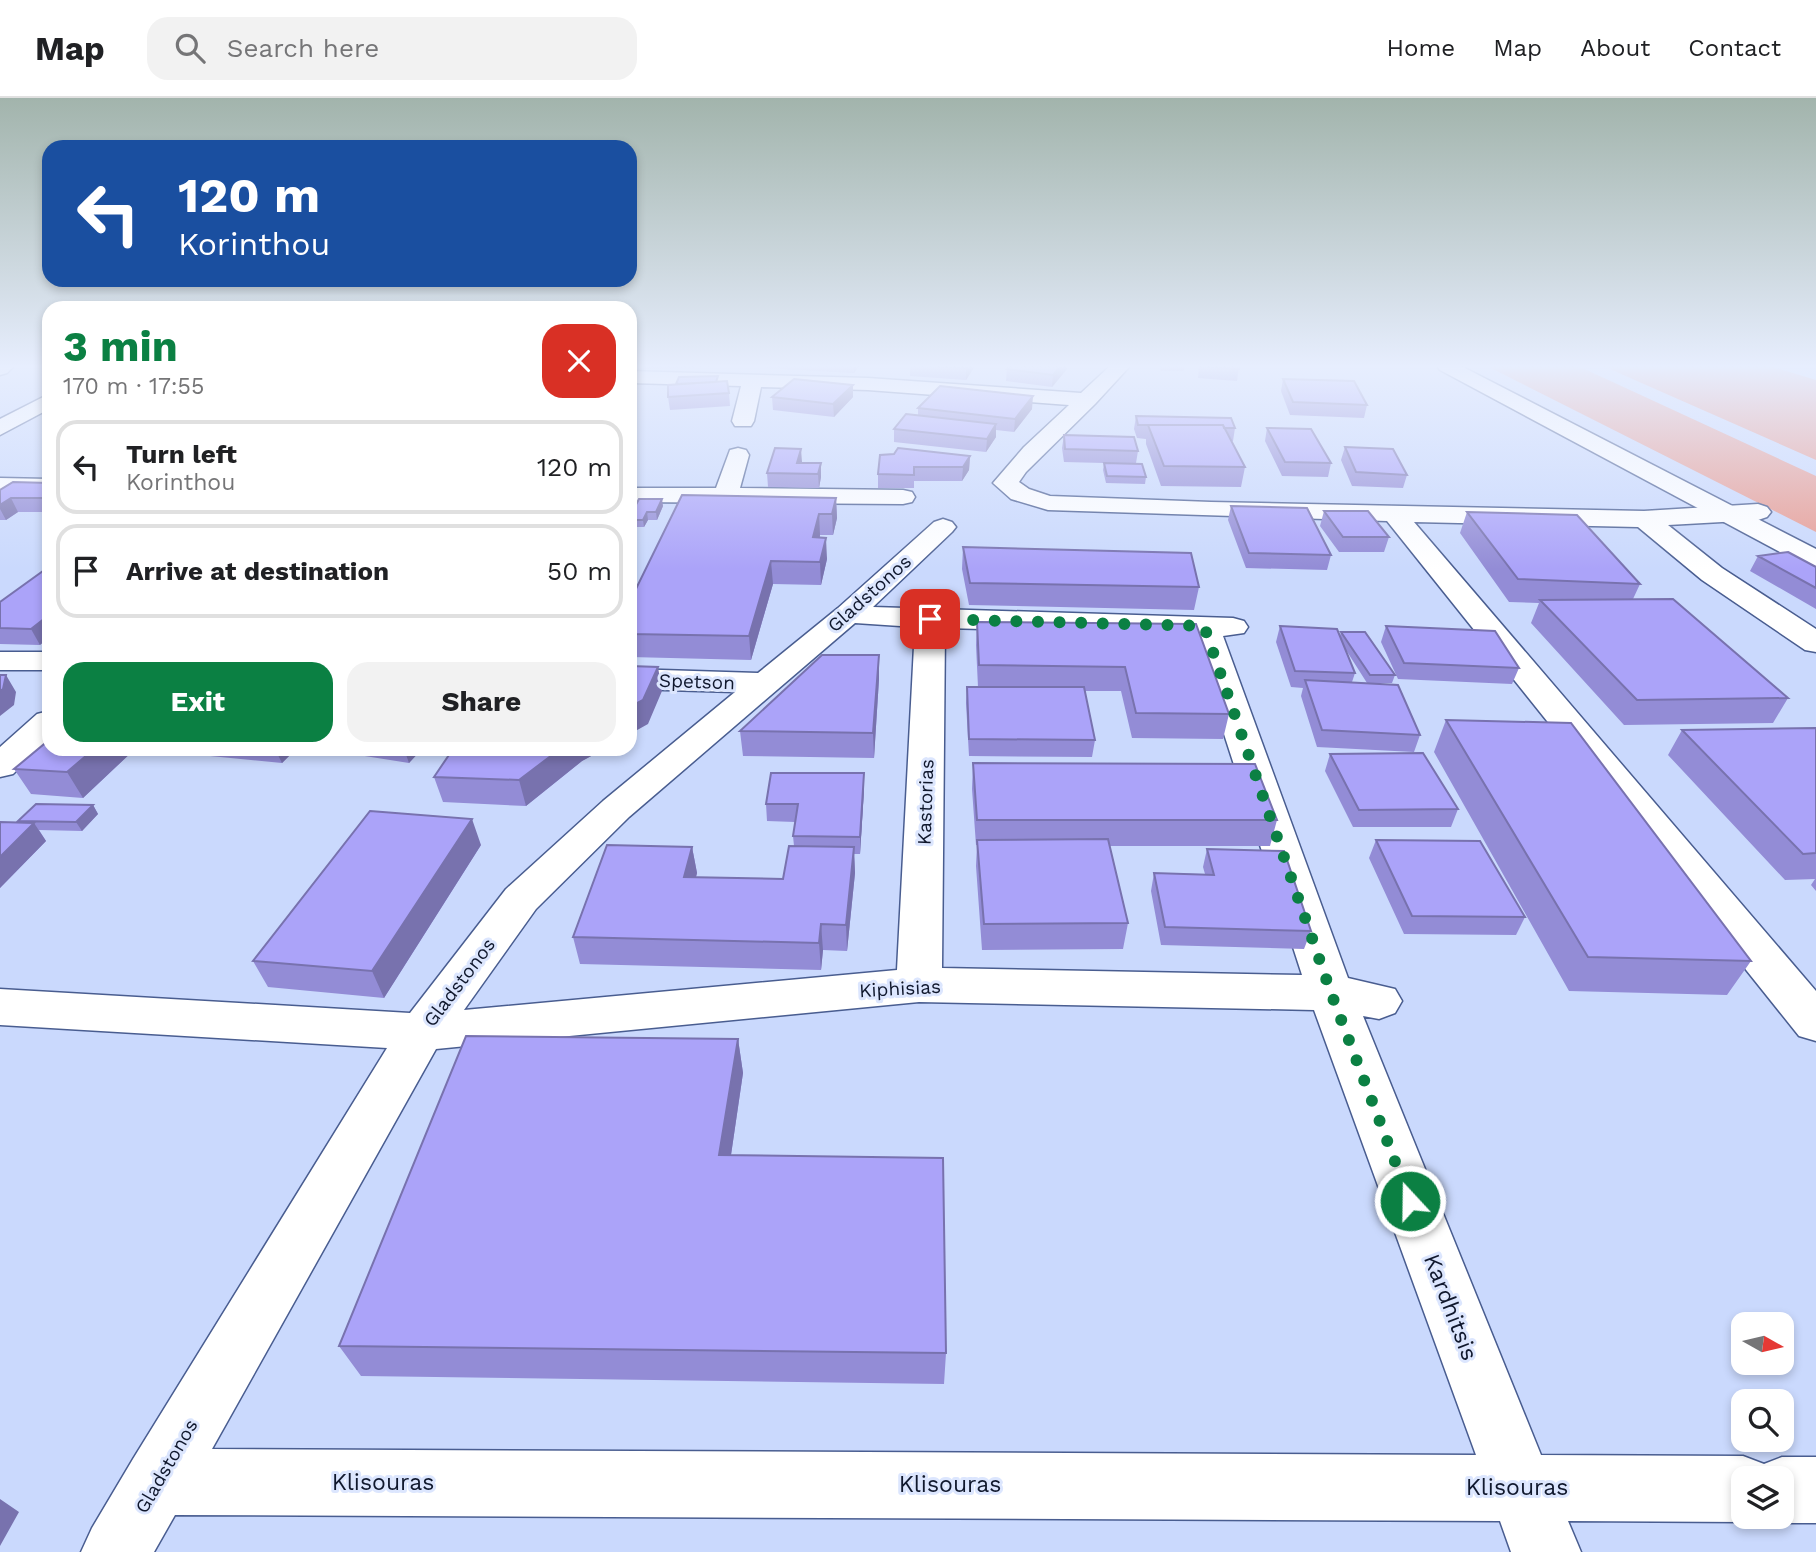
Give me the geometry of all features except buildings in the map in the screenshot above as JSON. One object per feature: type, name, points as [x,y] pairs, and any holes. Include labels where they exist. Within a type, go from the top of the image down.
[{"type":"street","points":[[1051,434],[1021,462],[1005,483],[1020,494],[1048,503],[1395,515],[1644,519],[1758,512]]},
{"type":"street","points":[[1576,434],[1816,560]]},
{"type":"street","points":[[1606,434],[1816,541]]},
{"type":"street","points":[[725,497],[738,455]]},
{"type":"street","points":[[0,485],[42,486]]},
{"type":"street","points":[[637,495],[903,498]]},
{"type":"street","points":[[1395,515],[1816,1023]]},
{"type":"street","points":[[1644,519],[1712,574],[1816,643]]},
{"type":"street","name":"Gladstonos","points":[[116,1552],[422,1032],[521,899],[616,809],[848,614],[943,527]]},
{"type":"street","points":[[848,614],[930,619]]},
{"type":"street","name":"Kardhitsis","points":[[930,619],[1219,626],[1331,993],[1546,1552]]},
{"type":"street","name":"Kastorias","points":[[919,985],[930,619]]},
{"type":"street","points":[[0,660],[42,661]]},
{"type":"street","name":"Spetson","points":[[637,679],[764,683]]},
{"type":"street","points":[[0,766],[42,727]]},
{"type":"street","name":"Kiphisias","points":[[0,1007],[422,1032],[919,985],[1331,993],[1380,1001]]},
{"type":"street","name":"Klisouras","points":[[156,1482],[1731,1489]]},
{"type":"street","points":[[1794,1490],[1816,1490]]},
{"type":"shaded area","points":[[1621,434],[1725,434],[1816,476],[1816,532]]},
{"type":"shaded area","points":[[1757,434],[1816,434],[1816,460]]},
{"type":"route","points":[[930,619],[1204,626],[1331,993],[1410,1201]]}]
